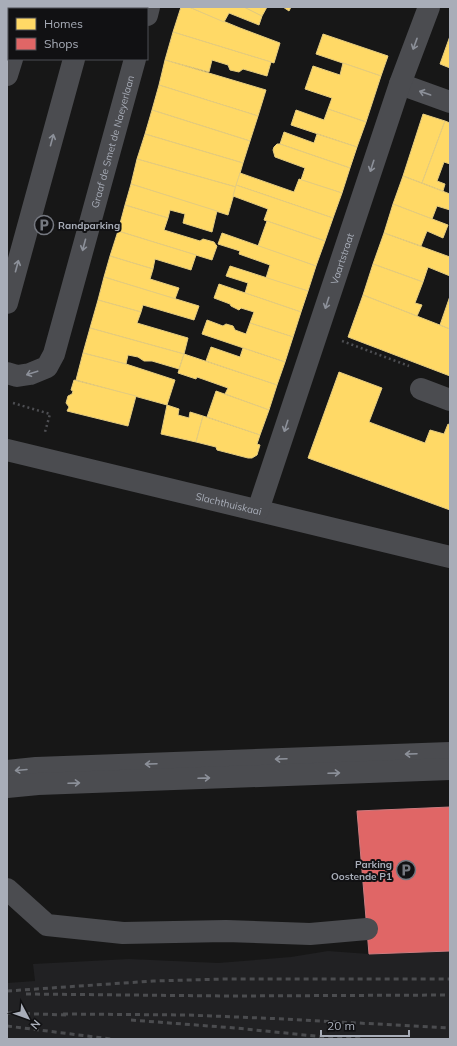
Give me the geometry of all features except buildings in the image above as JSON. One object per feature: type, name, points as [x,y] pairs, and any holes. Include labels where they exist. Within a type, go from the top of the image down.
[{"type":"street","name":"Vaartstraat","points":[[258,510],[400,84],[429,7]]},
{"type":"street","points":[[7,74],[12,60]]},
{"type":"street","points":[[7,303],[74,60]]},
{"type":"street","name":"Graaf de Smet de Naeyerlaan","points":[[7,373],[17,376],[30,374],[47,367],[54,354],[135,60]]},
{"type":"street","points":[[400,84],[450,102]]},
{"type":"street","points":[[421,389],[450,400]]},
{"type":"street","name":"Slachthuiskaai","points":[[7,450],[450,557]]},
{"type":"street","points":[[7,771],[36,768],[450,753]]},
{"type":"street","points":[[7,787],[38,784],[450,769]]},
{"type":"street","points":[[7,889],[47,925],[123,933],[226,931],[310,934],[367,929]]},
{"type":"path","points":[[317,331],[413,368]]},
{"type":"path","points":[[7,402],[50,414]]},
{"type":"shaded area","points":[[328,951],[369,954],[450,951],[450,1039],[7,1039],[7,983],[35,981],[33,964],[129,959],[218,963],[291,957]]},
{"type":"railway","points":[[7,991],[153,981],[225,979],[450,979]]},
{"type":"railway","points":[[26,994],[229,996],[450,995]]},
{"type":"railway","points":[[7,1013],[67,1015]]},
{"type":"railway","points":[[63,1014],[188,1015],[450,1028]]},
{"type":"railway","points":[[131,1020],[364,1039]]},
{"type":"railway","points":[[7,1026],[111,1039]]},
{"type":"place","name":"Randparking","points":[[44,225]]},
{"type":"place","name":"Parking Oostende P1","points":[[406,870]]}]
